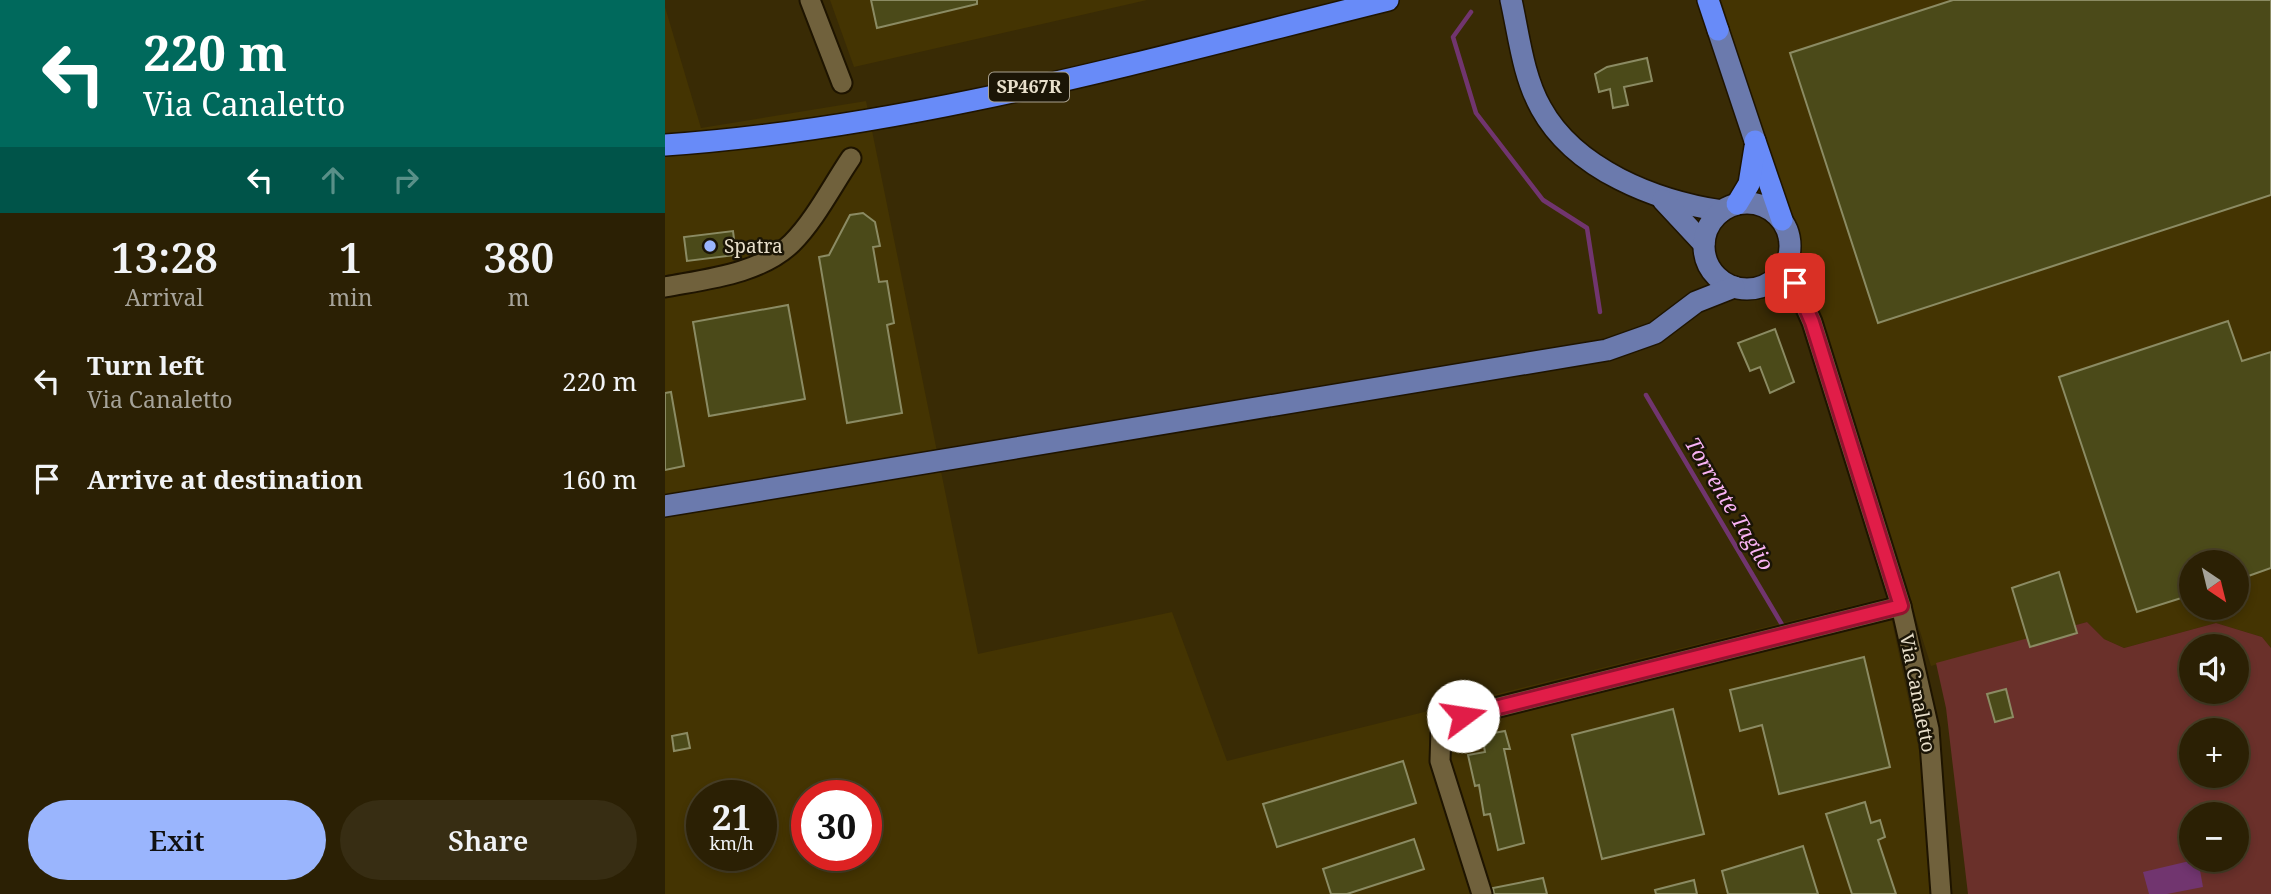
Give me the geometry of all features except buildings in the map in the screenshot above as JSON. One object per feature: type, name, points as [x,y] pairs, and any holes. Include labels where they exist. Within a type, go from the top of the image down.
[{"type":"highway","name":"SP467R","points":[[665,145],[840,125],[950,105],[1388,0]]},
{"type":"highway","points":[[1708,0],[1718,30]]},
{"type":"highway","points":[[1729,207],[1749,184],[1755,141]]},
{"type":"highway","points":[[1755,141],[1782,220]]},
{"type":"main road","points":[[1511,2],[1530,83],[1541,110],[1581,155],[1662,199],[1704,243]]},
{"type":"main road","points":[[1718,30],[1755,141]]},
{"type":"main road","points":[[665,506],[1607,350],[1655,333],[1696,302],[1734,287],[1757,288],[1779,276],[1788,261],[1789,235],[1782,220],[1762,205],[1729,207],[1662,199]]},
{"type":"main road","points":[[1696,302],[1708,266],[1704,243],[1707,229],[1729,207]]},
{"type":"main road","points":[[1708,266],[1719,279],[1734,287]]},
{"type":"street","points":[[810,0],[842,83]]},
{"type":"street","points":[[665,287],[737,271],[772,257],[798,236],[851,158]]},
{"type":"street","name":"Via Canaletto","points":[[1788,261],[1901,606],[1929,729],[1941,894]]},
{"type":"street","points":[[1757,288],[1771,285],[1802,297]]},
{"type":"street","points":[[1482,894],[1440,761],[1441,730],[1463,716],[1901,606]]},
{"type":"shaded area","points":[[830,0],[1147,0],[854,67]]},
{"type":"shaded area","points":[[1721,0],[2271,0],[2271,648],[2262,637],[2216,623],[2124,648],[2104,639],[2087,622],[1931,666]]},
{"type":"shaded area","points":[[665,7],[701,128],[866,101],[978,654],[1172,612],[1227,761],[1887,597],[1949,894],[665,894]]},
{"type":"shaded area","points":[[2087,622],[2104,639],[2124,648],[2216,623],[2262,637],[2271,648],[2271,894],[1968,894],[1946,708],[1936,663]]},
{"type":"shaded area","points":[[2179,863],[2179,872],[2200,872],[2203,887],[2167,894],[2149,894],[2143,872]]},
{"type":"waterway","name":"Torrente Taglio","points":[[1471,12],[1453,37],[1476,113],[1543,200],[1587,228],[1600,312]]},
{"type":"waterway","name":"Torrente Taglio","points":[[1646,395],[1784,628]]},
{"type":"place","name":"Spatra","points":[[710,246]]},
{"type":"route","points":[[1463,716],[1901,606],[1812,322],[1795,283]]}]
